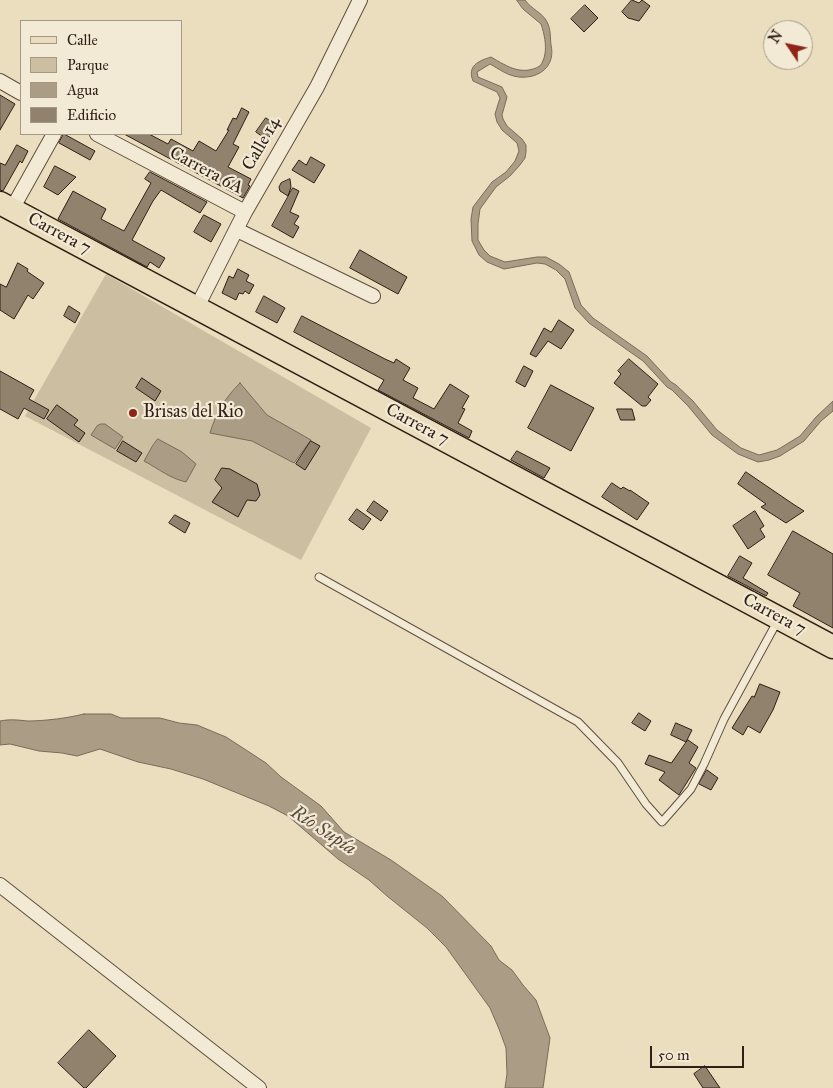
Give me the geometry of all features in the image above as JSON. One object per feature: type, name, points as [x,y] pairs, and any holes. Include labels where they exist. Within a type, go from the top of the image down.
[{"type":"main road","name":"Carrera 7","points":[[6,206],[833,647]]},
{"type":"street","name":"Calle 14","points":[[197,307],[245,212],[317,87],[360,0]]},
{"type":"street","points":[[0,81],[20,92]]},
{"type":"street","points":[[6,206],[53,135]]},
{"type":"street","name":"Carrera 6A","points":[[99,135],[245,212]]},
{"type":"street","points":[[237,230],[373,296]]},
{"type":"street","points":[[0,884],[259,1088]]},
{"type":"lane","points":[[319,577],[578,722],[618,763],[646,804],[662,822],[691,789],[724,719],[779,618]]},
{"type":"green space","points":[[106,274],[371,428],[301,560],[25,416]]},
{"type":"water","points":[[517,0],[525,0],[547,22],[550,33],[551,59],[544,70],[533,76],[519,77],[511,75],[490,64],[477,72],[478,77],[502,87],[507,97],[502,115],[503,119],[507,126],[526,145],[525,158],[520,165],[496,187],[480,209],[478,240],[490,256],[505,262],[546,257],[559,264],[569,272],[581,305],[593,318],[647,356],[671,382],[693,401],[717,430],[741,448],[759,455],[777,450],[800,436],[833,401],[833,411],[821,421],[804,441],[780,456],[758,462],[738,454],[712,435],[688,406],[643,361],[589,323],[575,308],[565,279],[556,270],[545,264],[537,263],[504,269],[487,262],[479,255],[472,241],[471,219],[473,207],[492,182],[506,172],[515,161],[519,151],[517,143],[502,130],[497,122],[495,114],[500,98],[497,92],[473,81],[471,71],[478,62],[491,57],[515,69],[533,69],[540,66],[545,56],[545,39],[541,24],[523,9]]},
{"type":"water","points":[[240,383],[267,415],[311,440],[294,463],[252,441],[210,433],[222,406]]},
{"type":"water","points":[[105,424],[123,437],[115,449],[91,435],[97,426]]},
{"type":"water","points":[[158,439],[182,452],[196,464],[186,482],[169,476],[144,461]]},
{"type":"water","name":"Río Supía","points":[[84,714],[111,714],[121,718],[160,718],[197,725],[226,737],[266,763],[281,777],[321,806],[344,832],[391,860],[442,896],[491,946],[499,960],[512,970],[536,1000],[550,1038],[543,1088],[505,1088],[507,1074],[506,1048],[499,1029],[490,1008],[446,947],[427,928],[369,880],[338,859],[288,816],[269,806],[203,779],[171,769],[138,762],[100,749],[77,756],[39,751],[10,744],[0,745],[0,721],[42,720]]},
{"type":"building","points":[[632,0],[639,3],[642,0],[650,6],[639,21],[628,18],[622,12]]},
{"type":"building","points":[[585,5],[598,18],[584,32],[571,19]]},
{"type":"building","points":[[0,95],[15,104],[0,130]]},
{"type":"building","points":[[242,108],[249,112],[233,144],[239,147],[228,167],[251,179],[248,185],[250,186],[243,198],[126,135],[151,135],[168,144],[171,139],[193,151],[199,141],[216,151],[229,130],[227,130],[233,118],[236,119]]},
{"type":"building","points":[[266,118],[277,126],[267,140],[256,132]]},
{"type":"building","points":[[63,135],[66,135],[95,151],[90,160],[59,143]]},
{"type":"building","points":[[17,145],[28,151],[3,191],[0,190],[0,163],[5,165]]},
{"type":"building","points":[[311,157],[325,165],[314,183],[292,170],[299,160],[306,165]]},
{"type":"building","points":[[55,166],[76,177],[58,195],[44,187]]},
{"type":"building","points":[[150,172],[207,202],[200,213],[161,190],[153,201],[132,240],[165,258],[159,268],[150,262],[147,267],[58,219],[73,191],[106,209],[101,219],[124,231],[151,183],[145,179]]},
{"type":"building","points":[[290,179],[291,187],[288,196],[280,191],[279,187],[281,183]]},
{"type":"building","points":[[293,188],[299,191],[290,212],[299,216],[294,224],[299,227],[293,238],[272,226]]},
{"type":"building","points":[[204,215],[221,224],[211,242],[194,232]]},
{"type":"building","points":[[360,250],[407,277],[398,294],[350,268]]},
{"type":"building","points":[[18,263],[44,283],[33,299],[28,295],[14,319],[0,310],[0,284],[6,287]]},
{"type":"building","points":[[238,269],[249,275],[246,281],[254,285],[249,294],[245,291],[243,294],[239,293],[236,300],[222,293],[229,276],[233,278]]},
{"type":"building","points":[[264,296],[285,308],[277,323],[256,312]]},
{"type":"building","points":[[69,306],[80,313],[75,323],[64,316]]},
{"type":"building","points":[[302,316],[385,359],[394,363],[396,359],[410,368],[403,380],[418,388],[413,398],[434,409],[450,384],[469,396],[462,408],[465,409],[458,423],[472,431],[469,438],[378,390],[384,380],[294,332]]},
{"type":"building","points":[[559,320],[574,330],[561,349],[548,341],[536,357],[530,354],[544,328],[551,332]]},
{"type":"building","points":[[629,359],[658,384],[648,397],[651,400],[646,406],[642,406],[614,383],[621,374],[618,371]]},
{"type":"building","points":[[524,366],[533,371],[525,387],[516,382]]},
{"type":"building","points":[[0,371],[34,390],[29,399],[49,410],[44,419],[24,408],[18,419],[0,409]]},
{"type":"building","points":[[142,378],[161,391],[155,401],[136,388]]},
{"type":"building","points":[[551,385],[594,408],[571,451],[528,428]]},
{"type":"building","points":[[57,405],[78,420],[74,425],[85,433],[79,442],[47,419]]},
{"type":"building","points":[[617,409],[632,409],[635,420],[621,420]]},
{"type":"building","points":[[123,441],[142,453],[136,462],[117,451]]},
{"type":"building","points":[[311,441],[320,446],[305,470],[296,464]]},
{"type":"building","points":[[517,451],[550,468],[544,478],[511,460]]},
{"type":"building","points":[[222,468],[230,469],[257,484],[260,495],[256,501],[247,500],[238,517],[212,502],[222,488],[215,480]]},
{"type":"building","points":[[746,472],[804,511],[786,523],[761,507],[766,504],[738,484]]},
{"type":"building","points":[[612,483],[621,489],[623,487],[630,490],[649,503],[637,520],[602,497]]},
{"type":"building","points":[[374,501],[388,511],[381,521],[367,511]]},
{"type":"building","points":[[357,509],[371,519],[363,530],[349,520]]},
{"type":"building","points":[[755,511],[764,526],[760,529],[765,537],[748,549],[733,526]]},
{"type":"building","points":[[175,515],[190,523],[185,533],[169,523]]},
{"type":"building","points":[[793,531],[833,554],[833,628],[793,606],[800,593],[768,575]]},
{"type":"building","points":[[740,556],[752,563],[743,578],[768,593],[766,596],[728,576]]},
{"type":"building","points":[[760,684],[780,692],[773,710],[760,733],[748,726],[743,735],[732,728],[752,696],[754,697]]},
{"type":"building","points":[[639,713],[651,721],[645,731],[632,723]]},
{"type":"building","points":[[676,723],[692,730],[686,742],[671,735]]},
{"type":"building","points":[[688,740],[698,747],[689,763],[696,768],[679,795],[659,780],[665,772],[645,764],[649,755],[671,763]]},
{"type":"building","points":[[707,770],[718,778],[711,790],[699,784]]},
{"type":"building","points":[[89,1030],[116,1056],[84,1088],[58,1063]]},
{"type":"building","points":[[705,1066],[720,1088],[703,1088],[694,1074]]},
{"type":"place","name":"Brisas del Rio","points":[[133,413]]}]
